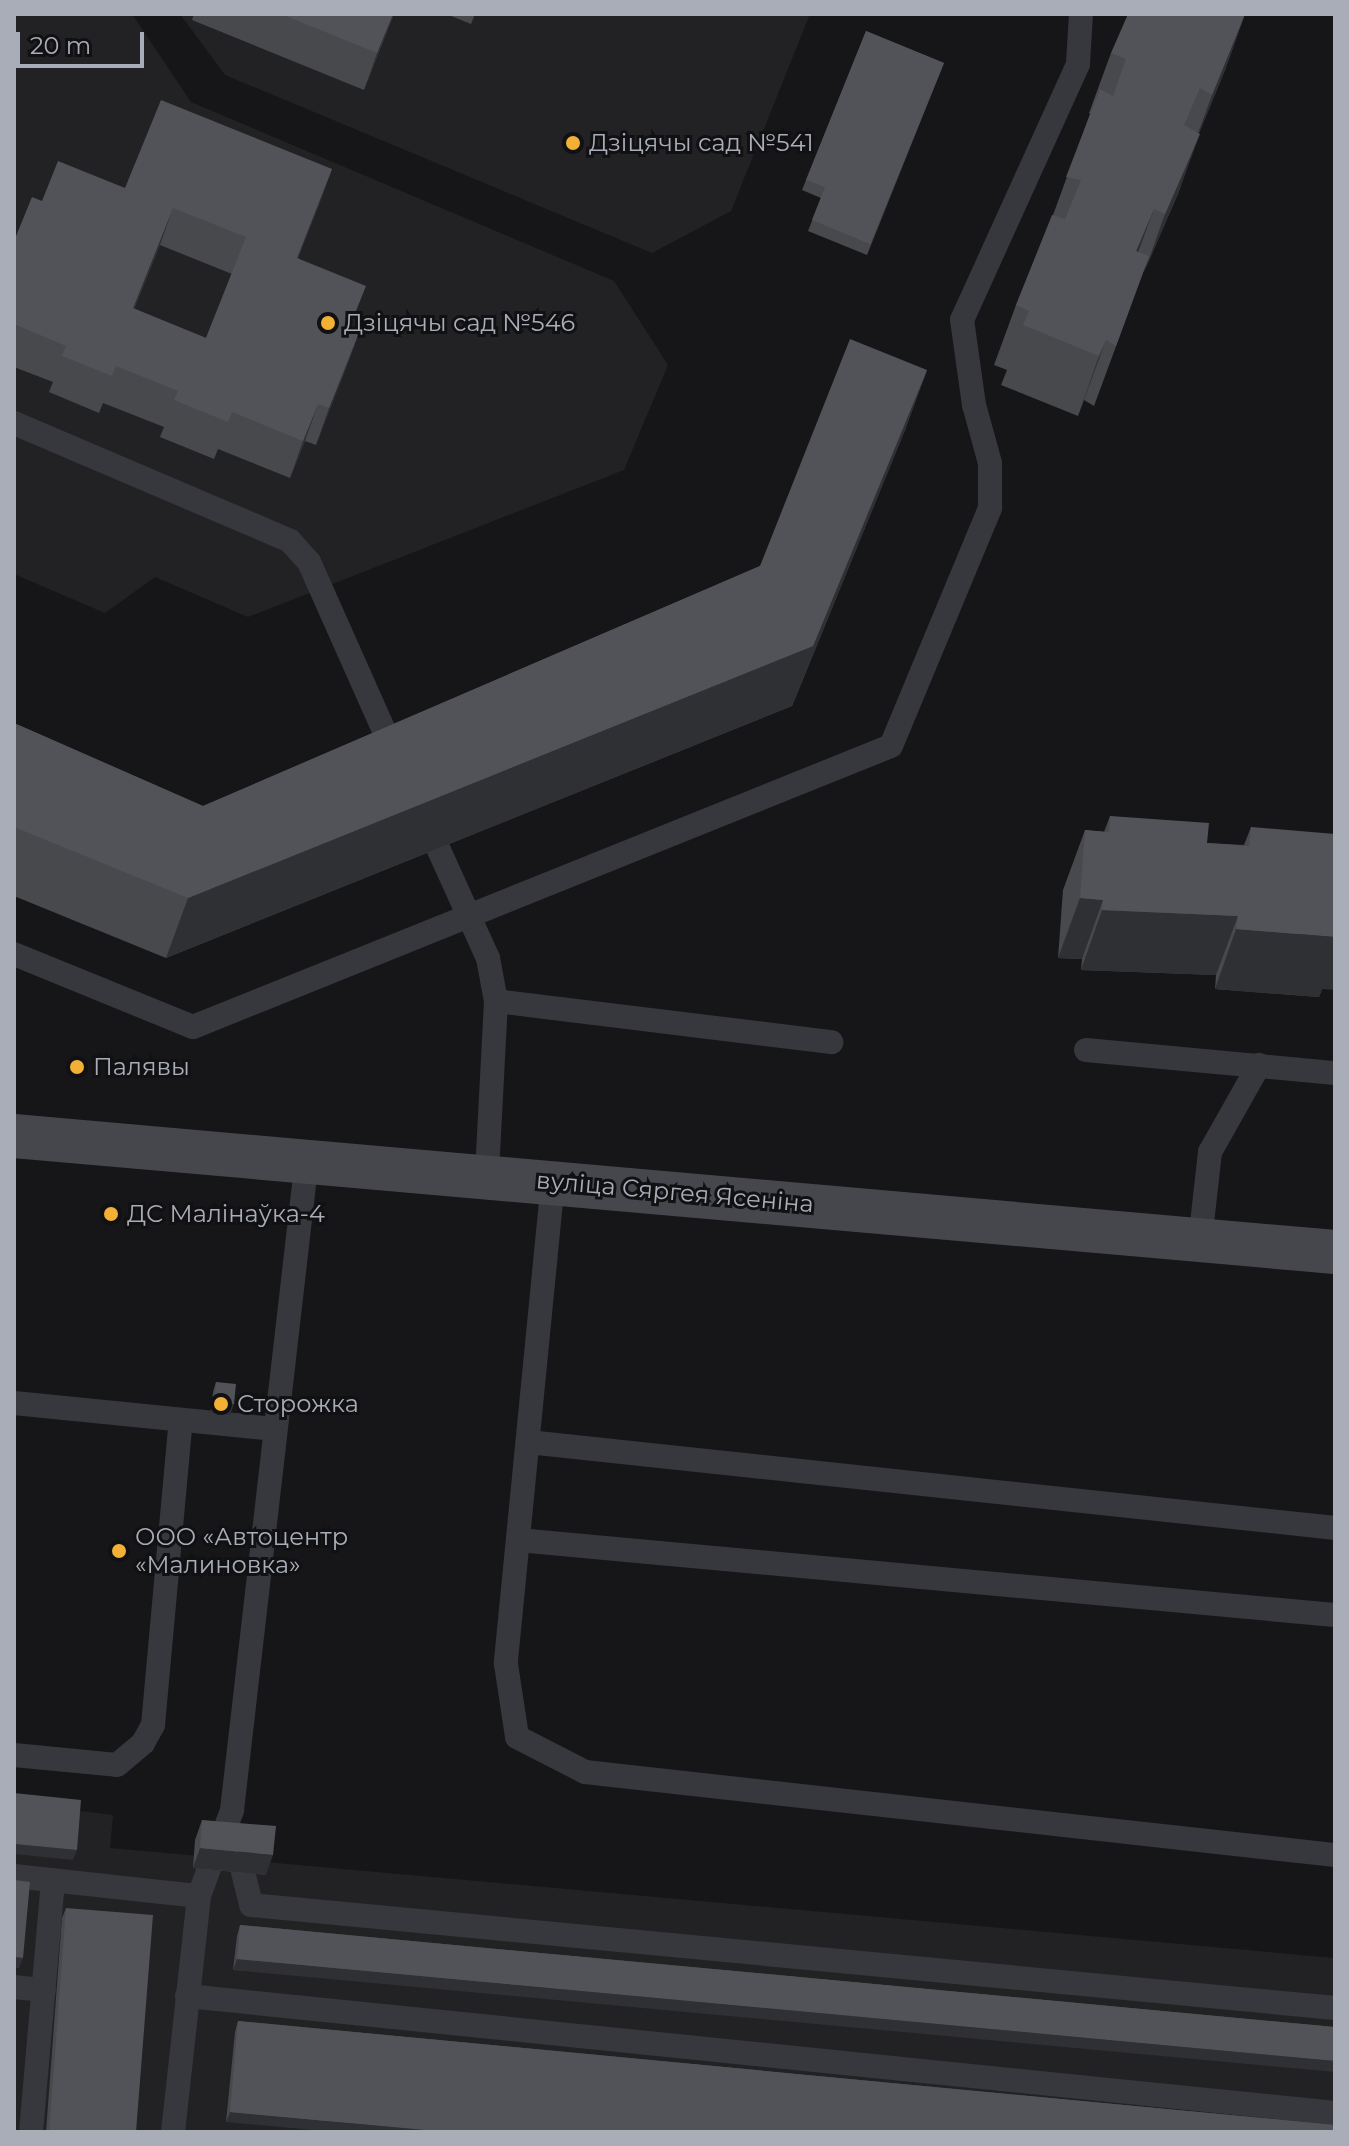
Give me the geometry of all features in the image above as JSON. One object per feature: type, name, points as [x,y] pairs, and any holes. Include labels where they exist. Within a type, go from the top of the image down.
[{"type":"main road","name":"вуліца Сяргея Ясеніна","points":[[14,1136],[307,1159],[1335,1252]]},
{"type":"lane","points":[[14,954],[193,1027],[891,746],[990,508],[990,463],[974,405],[962,320],[1078,64],[1081,14]]},
{"type":"lane","points":[[14,423],[290,541],[309,562],[403,770]]},
{"type":"lane","points":[[438,848],[488,958],[496,1001],[487,1175]]},
{"type":"lane","points":[[496,1001],[832,1042]]},
{"type":"lane","points":[[1086,1050],[1335,1073]]},
{"type":"lane","points":[[1200,1241],[1210,1152],[1259,1065]]},
{"type":"lane","points":[[229,1843],[307,1159]]},
{"type":"lane","points":[[553,1181],[506,1664],[517,1737],[585,1772],[1335,1855]]},
{"type":"lane","points":[[14,1403],[275,1429]]},
{"type":"lane","points":[[14,1755],[117,1765],[143,1743],[153,1725],[181,1420]]},
{"type":"lane","points":[[528,1442],[1335,1528]]},
{"type":"lane","points":[[518,1540],[1335,1615]]},
{"type":"lane","points":[[173,2132],[199,1896],[209,1869]]},
{"type":"lane","points":[[243,1872],[251,1905],[1335,2008]]},
{"type":"lane","points":[[14,1876],[199,1896]]},
{"type":"lane","points":[[25,2129],[44,1990],[53,1880]]},
{"type":"lane","points":[[14,1987],[44,1990]]},
{"type":"lane","points":[[187,1996],[1335,2113]]},
{"type":"shaded area","name":"Дзіцячы сад №546","points":[[14,14],[132,14],[191,102],[614,281],[668,365],[624,470],[248,617],[155,577],[105,613],[14,574]]},
{"type":"shaded area","name":"Дзіцячы сад №541","points":[[180,14],[810,14],[731,211],[652,253],[225,75]]},
{"type":"shaded area","points":[[14,1803],[113,1815],[110,1848],[1335,1958],[1335,2132],[14,2132]]},
{"type":"building","points":[[281,14],[393,14],[377,53]]},
{"type":"building","points":[[1128,14],[1245,14],[1212,95],[1200,88],[1184,125],[1200,134],[1165,214],[1154,209],[1136,251],[1149,256],[1116,346],[1106,340],[1099,356],[1023,325],[1029,311],[1016,305],[1052,215],[1065,219],[1081,180],[1066,177],[1100,89],[1113,96],[1126,59],[1111,53]]},
{"type":"building","points":[[866,31],[944,63],[870,244],[812,220],[825,187],[806,180]]},
{"type":"building","points":[[161,100],[332,169],[297,258],[366,286],[350,326],[360,330],[329,408],[318,404],[303,441],[232,412],[228,422],[174,400],[178,391],[116,366],[112,376],[62,356],[66,346],[14,324],[14,241],[32,197],[42,201],[58,161],[125,188]],"holes":[[[173,208],[246,237],[206,338],[133,308]]]},
{"type":"building","points":[[850,339],[927,370],[813,646],[188,898],[14,827],[14,723],[203,806],[760,566]]},
{"type":"building","points":[[1110,816],[1209,823],[1207,843],[1249,846],[1251,827],[1335,834],[1335,937],[1236,929],[1238,916],[1102,910],[1103,900],[1080,898],[1085,830],[1109,832]]},
{"type":"building","points":[[216,1382],[236,1384],[234,1404],[214,1403]]},
{"type":"building","points":[[14,1793],[81,1800],[77,1850],[14,1844]]},
{"type":"building","points":[[202,1820],[276,1826],[273,1855],[200,1848]]},
{"type":"building","points":[[14,1880],[30,1882],[23,1958],[14,1957]]},
{"type":"building","points":[[66,1908],[153,1915],[136,2132],[49,2132]]},
{"type":"building","points":[[240,1925],[1335,2027],[1335,2061],[237,1959]]},
{"type":"building","points":[[238,2021],[1335,2125],[1335,2132],[446,2132],[230,2112]]},
{"type":"place","name":"Дзіцячы сад №541","points":[[573,143]]},
{"type":"place","name":"Дзіцячы сад №546","points":[[328,323]]},
{"type":"place","name":"Палявы","points":[[77,1067]]},
{"type":"place","name":"ДС Малінаўка-4","points":[[111,1214]]},
{"type":"place","name":"Сторожка","points":[[221,1404]]},
{"type":"place","name":"ООО «Автоцентр «Малиновка»","points":[[119,1551]]}]
